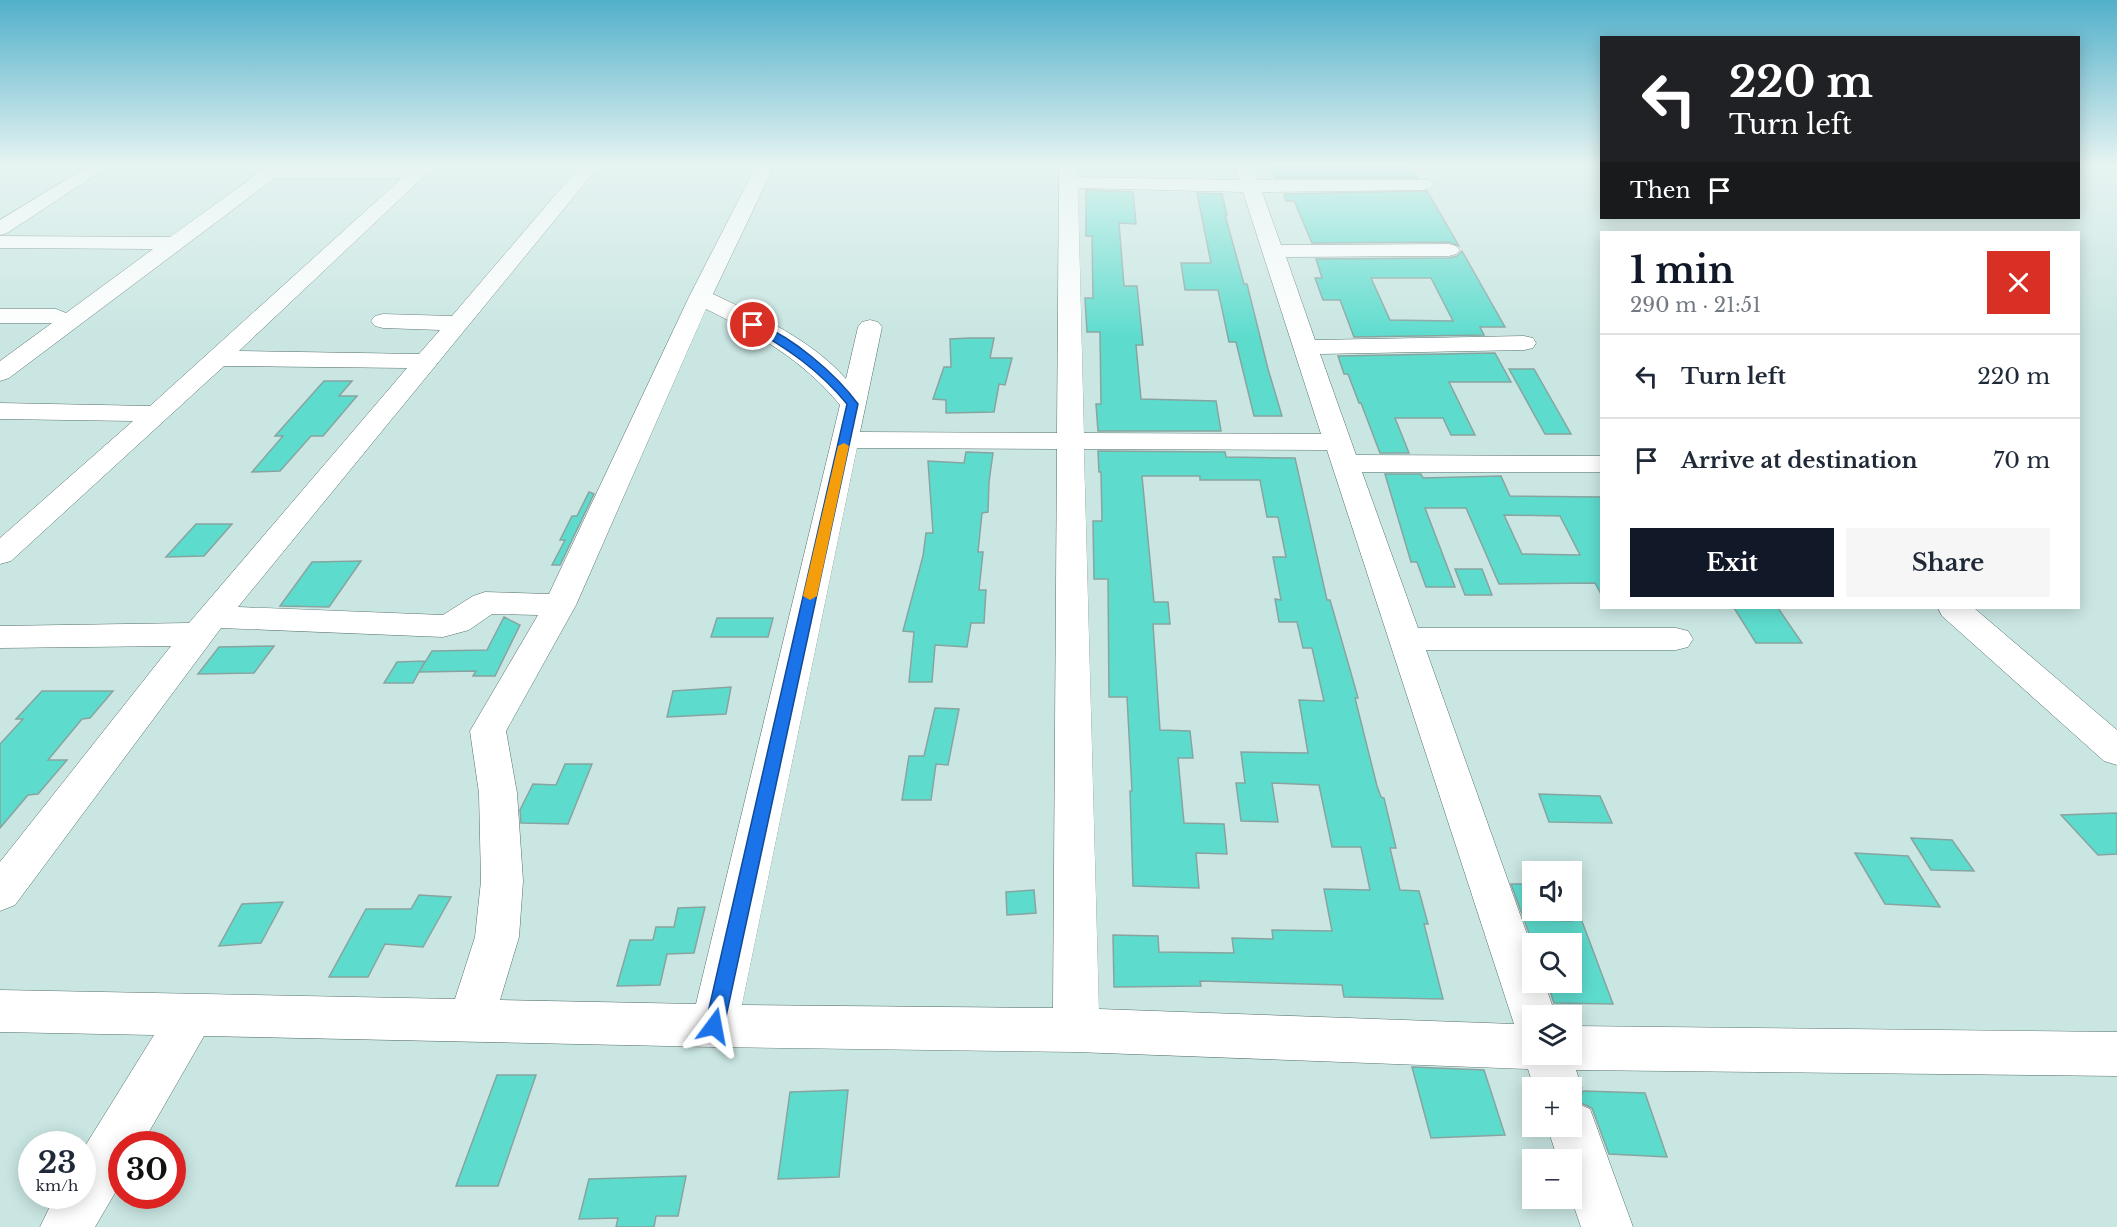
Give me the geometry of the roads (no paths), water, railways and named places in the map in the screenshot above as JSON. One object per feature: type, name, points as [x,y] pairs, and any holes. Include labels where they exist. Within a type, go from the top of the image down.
[{"type":"street","points":[[0,356],[56,316],[197,223]]},
{"type":"street","points":[[0,554],[157,414],[364,223]]},
{"type":"street","points":[[0,893],[205,625],[542,223]]},
{"type":"street","points":[[471,1020],[497,937],[502,881],[498,793],[488,731],[560,605],[700,297],[737,223]]},
{"type":"street","points":[[1068,223],[1076,1030]]},
{"type":"street","points":[[1263,223],[1529,1005]]},
{"type":"street","points":[[0,242],[169,243]]},
{"type":"street","points":[[0,373],[169,243]]},
{"type":"street","points":[[1273,251],[1449,250]]},
{"type":"street","points":[[700,297],[735,314],[790,346],[831,377],[853,404]]},
{"type":"street","points":[[0,316],[56,316]]},
{"type":"street","points":[[382,321],[459,323]]},
{"type":"street","points":[[714,1026],[870,327]]},
{"type":"street","points":[[1305,347],[1524,343]]},
{"type":"street","points":[[217,358],[289,361],[427,361]]},
{"type":"street","points":[[0,411],[157,414]]},
{"type":"street","points":[[845,440],[1070,441],[1600,464]]},
{"type":"street","points":[[0,638],[205,625],[443,626],[457,622],[485,603],[560,605]]},
{"type":"street","points":[[1955,609],[2117,751]]},
{"type":"street","points":[[1405,639],[1676,639]]},
{"type":"street","points":[[0,1011],[714,1026],[1076,1030],[1522,1047]]},
{"type":"street","points":[[66,1227],[192,1014]]},
{"type":"street","points":[[1582,1048],[2117,1054]]},
{"type":"street","points":[[1576,1137],[1607,1227]]}]
